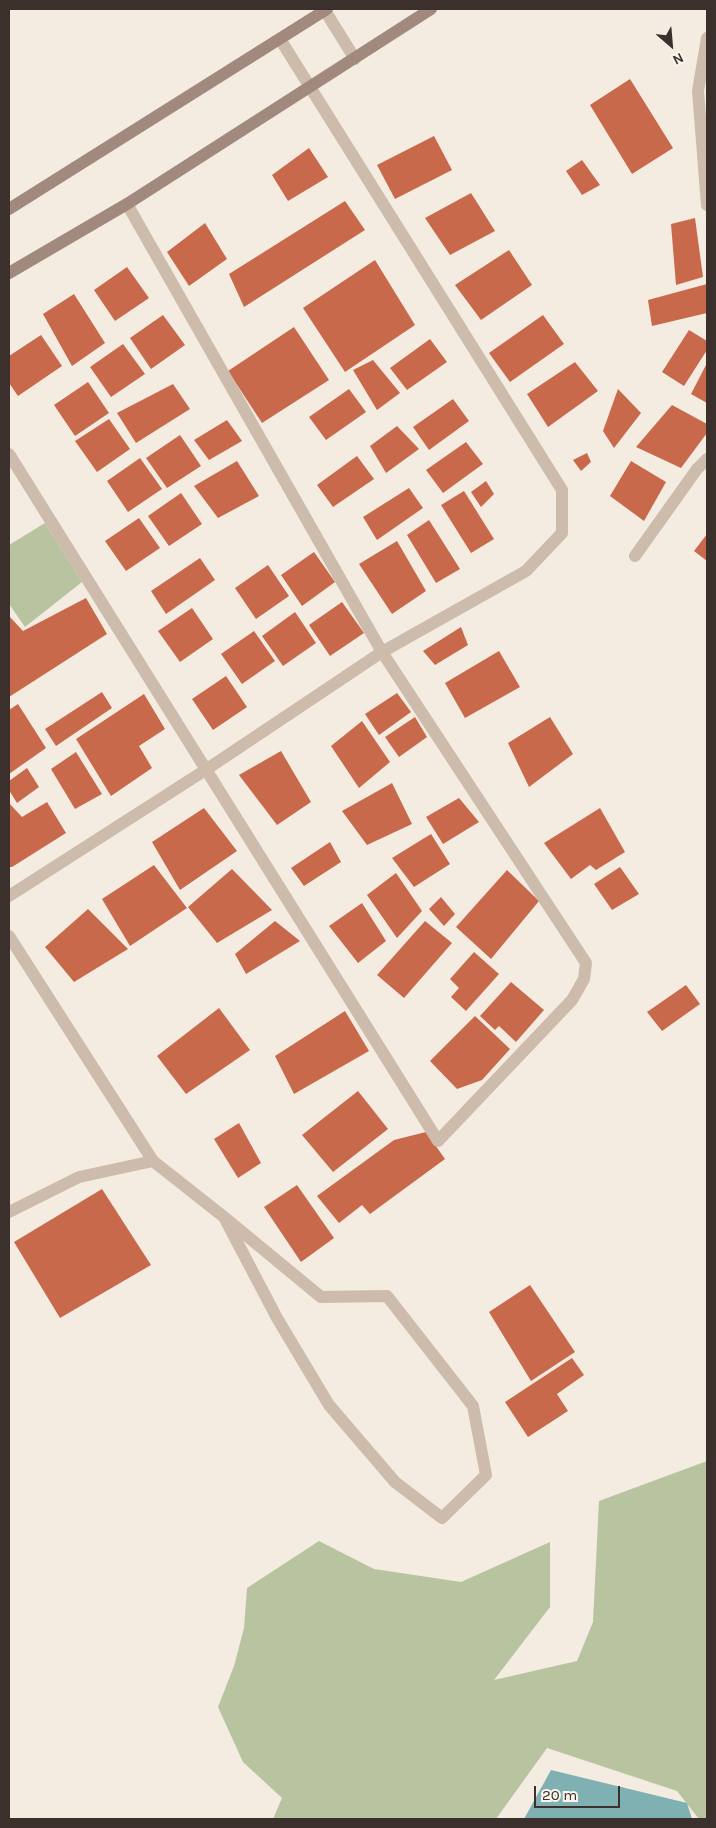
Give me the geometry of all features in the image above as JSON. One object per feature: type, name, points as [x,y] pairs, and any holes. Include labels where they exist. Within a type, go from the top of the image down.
[{"type":"street","points":[[9,209],[325,9],[355,59]]},
{"type":"street","points":[[9,273],[127,204],[431,9]]},
{"type":"street","points":[[707,38],[698,91],[707,205]]},
{"type":"street","points":[[9,896],[207,769],[382,652],[526,571],[562,533],[562,490],[280,39]]},
{"type":"street","points":[[9,454],[438,1141],[572,1000],[584,979],[586,963],[382,652],[127,204]]},
{"type":"street","points":[[635,556],[697,469],[707,459]]},
{"type":"street","points":[[9,936],[153,1161],[224,1217],[321,1297],[387,1296],[473,1406],[486,1475],[442,1518],[395,1482],[329,1405],[277,1318],[224,1217]]},
{"type":"street","points":[[9,1212],[79,1177],[153,1161]]},
{"type":"green space","points":[[45,523],[82,582],[25,627],[9,604],[9,545]]},
{"type":"green space","points":[[707,1461],[707,1819],[699,1819],[677,1791],[547,1748],[496,1819],[273,1819],[282,1798],[243,1762],[218,1707],[234,1666],[244,1628],[247,1588],[319,1541],[374,1569],[461,1582],[550,1542],[550,1607],[494,1680],[577,1661],[593,1622],[599,1501]]},
{"type":"water","points":[[551,1770],[687,1803],[692,1819],[524,1819]]},
{"type":"building","points":[[630,79],[673,148],[632,174],[590,105]]},
{"type":"building","points":[[434,136],[452,170],[395,199],[377,165]]},
{"type":"building","points":[[309,148],[328,177],[288,201],[272,175]]},
{"type":"building","points":[[582,160],[600,185],[582,195],[566,171]]},
{"type":"building","points":[[471,193],[495,231],[450,255],[425,218]]},
{"type":"building","points":[[345,201],[365,230],[244,307],[229,274]]},
{"type":"building","points":[[695,218],[703,277],[676,285],[671,224]]},
{"type":"building","points":[[205,223],[227,259],[189,286],[167,252]]},
{"type":"building","points":[[509,250],[532,285],[481,320],[455,285]]},
{"type":"building","points":[[375,260],[415,325],[345,372],[303,308]]},
{"type":"building","points":[[127,267],[149,298],[115,321],[94,290]]},
{"type":"building","points":[[707,284],[707,313],[652,326],[648,300]]},
{"type":"building","points":[[74,294],[105,343],[72,366],[43,314]]},
{"type":"building","points":[[163,315],[185,345],[151,369],[130,338]]},
{"type":"building","points":[[543,315],[564,344],[510,382],[489,353]]},
{"type":"building","points":[[294,327],[329,380],[262,423],[228,371]]},
{"type":"building","points":[[689,330],[707,341],[707,350],[684,386],[662,372]]},
{"type":"building","points":[[41,335],[62,366],[18,396],[9,383],[9,356]]},
{"type":"building","points":[[430,339],[447,362],[407,390],[390,368]]},
{"type":"building","points":[[123,344],[145,374],[111,397],[90,367]]},
{"type":"building","points":[[373,360],[400,393],[377,410],[353,370]]},
{"type":"building","points":[[575,362],[598,391],[548,427],[527,394]]},
{"type":"building","points":[[707,363],[707,403],[691,394]]},
{"type":"building","points":[[88,382],[109,413],[75,436],[54,405]]},
{"type":"building","points":[[173,384],[190,409],[136,443],[117,413]]},
{"type":"building","points":[[349,389],[366,412],[326,440],[309,417]]},
{"type":"building","points":[[618,389],[641,413],[614,448],[603,431]]},
{"type":"building","points":[[453,399],[469,421],[429,450],[413,427]]},
{"type":"building","points":[[672,405],[707,424],[707,433],[681,468],[636,447]]},
{"type":"building","points":[[109,419],[130,449],[97,472],[75,441]]},
{"type":"building","points":[[227,420],[242,441],[209,460],[194,440]]},
{"type":"building","points":[[397,426],[419,449],[386,473],[370,446]]},
{"type":"building","points":[[180,435],[201,466],[167,488],[146,458]]},
{"type":"building","points":[[466,442],[483,464],[443,493],[426,470]]},
{"type":"building","points":[[587,453],[591,462],[581,471],[573,460]]},
{"type":"building","points":[[357,456],[374,479],[333,507],[317,485]]},
{"type":"building","points":[[140,458],[162,489],[128,512],[107,481]]},
{"type":"building","points":[[237,461],[259,496],[218,518],[194,486]]},
{"type":"building","points":[[631,461],[666,482],[644,521],[610,496]]},
{"type":"building","points":[[486,481],[494,494],[481,507],[471,492]]},
{"type":"building","points":[[409,488],[423,508],[377,540],[363,517]]},
{"type":"building","points":[[464,491],[494,539],[471,553],[441,505]]},
{"type":"building","points":[[181,493],[202,524],[169,546],[148,516]]},
{"type":"building","points":[[139,518],[160,548],[126,571],[105,541]]},
{"type":"building","points":[[429,520],[460,569],[436,583],[407,535]]},
{"type":"building","points":[[707,534],[707,561],[694,551]]},
{"type":"building","points":[[397,541],[426,591],[392,614],[359,564]]},
{"type":"building","points":[[314,552],[335,582],[302,606],[281,575]]},
{"type":"building","points":[[200,558],[215,580],[166,614],[151,591]]},
{"type":"building","points":[[268,565],[289,596],[256,619],[235,588]]},
{"type":"building","points":[[86,598],[107,634],[9,697],[9,616],[23,631]]},
{"type":"building","points":[[342,602],[364,633],[330,656],[309,625]]},
{"type":"building","points":[[192,608],[213,639],[180,662],[158,631]]},
{"type":"building","points":[[295,612],[316,643],[283,666],[262,636]]},
{"type":"building","points":[[461,627],[468,645],[435,665],[423,651]]},
{"type":"building","points":[[254,631],[275,661],[242,684],[221,654]]},
{"type":"building","points":[[499,651],[520,687],[465,718],[445,683]]},
{"type":"building","points":[[226,676],[247,707],[213,730],[192,699]]},
{"type":"building","points":[[102,692],[112,708],[56,746],[45,729]]},
{"type":"building","points":[[397,693],[411,712],[379,735],[365,714]]},
{"type":"building","points":[[144,694],[165,729],[139,746],[152,768],[111,796],[76,739]]},
{"type":"building","points":[[18,704],[46,748],[9,774],[9,710]]},
{"type":"building","points":[[415,717],[427,737],[399,757],[385,737]]},
{"type":"building","points":[[550,717],[573,754],[529,787],[508,743]]},
{"type":"building","points":[[362,721],[390,762],[359,788],[331,746]]},
{"type":"building","points":[[281,751],[311,802],[277,825],[239,775]]},
{"type":"building","points":[[76,752],[102,794],[75,809],[51,769]]},
{"type":"building","points":[[27,768],[39,787],[17,803],[9,790],[9,781]]},
{"type":"building","points":[[392,783],[412,824],[367,845],[342,811]]},
{"type":"building","points":[[459,798],[479,822],[443,844],[426,817]]},
{"type":"building","points":[[47,802],[66,833],[12,867],[9,867],[9,803],[22,817]]},
{"type":"building","points":[[204,808],[237,851],[180,890],[152,842]]},
{"type":"building","points":[[600,808],[625,852],[596,870],[590,865],[571,879],[544,843]]},
{"type":"building","points":[[431,834],[450,864],[414,887],[392,858]]},
{"type":"building","points":[[330,842],[341,862],[304,886],[291,868]]},
{"type":"building","points":[[154,865],[187,908],[130,946],[102,899]]},
{"type":"building","points":[[620,867],[639,894],[612,910],[594,884]]},
{"type":"building","points":[[232,869],[272,910],[217,943],[188,907]]},
{"type":"building","points":[[507,870],[539,901],[491,959],[456,927]]},
{"type":"building","points":[[396,873],[422,911],[397,938],[367,895]]},
{"type":"building","points":[[441,897],[455,914],[444,926],[429,909]]},
{"type":"building","points":[[362,903],[386,941],[358,963],[329,926]]},
{"type":"building","points":[[88,909],[128,949],[74,982],[45,947]]},
{"type":"building","points":[[275,921],[300,941],[246,974],[235,954]]},
{"type":"building","points":[[425,921],[452,943],[404,998],[377,975]]},
{"type":"building","points":[[474,952],[499,974],[466,1011],[451,997],[459,988],[450,979]]},
{"type":"building","points":[[511,982],[544,1010],[516,1042],[499,1026],[495,1030],[480,1016]]},
{"type":"building","points":[[686,985],[700,1004],[662,1031],[647,1012]]},
{"type":"building","points":[[219,1008],[250,1050],[186,1094],[157,1056]]},
{"type":"building","points":[[345,1011],[369,1051],[294,1094],[275,1056]]},
{"type":"building","points":[[475,1016],[510,1049],[482,1080],[457,1089],[430,1061]]},
{"type":"building","points":[[358,1091],[388,1129],[333,1172],[302,1135]]},
{"type":"building","points":[[239,1123],[261,1163],[238,1178],[214,1139]]},
{"type":"building","points":[[426,1132],[445,1159],[370,1214],[362,1205],[339,1223],[317,1196],[394,1140]]},
{"type":"building","points":[[297,1185],[334,1238],[301,1262],[264,1207]]},
{"type":"building","points":[[102,1189],[151,1265],[60,1318],[14,1242]]},
{"type":"building","points":[[530,1285],[575,1352],[531,1381],[489,1312]]},
{"type":"building","points":[[572,1358],[584,1375],[557,1394],[568,1411],[528,1437],[505,1402]]}]
